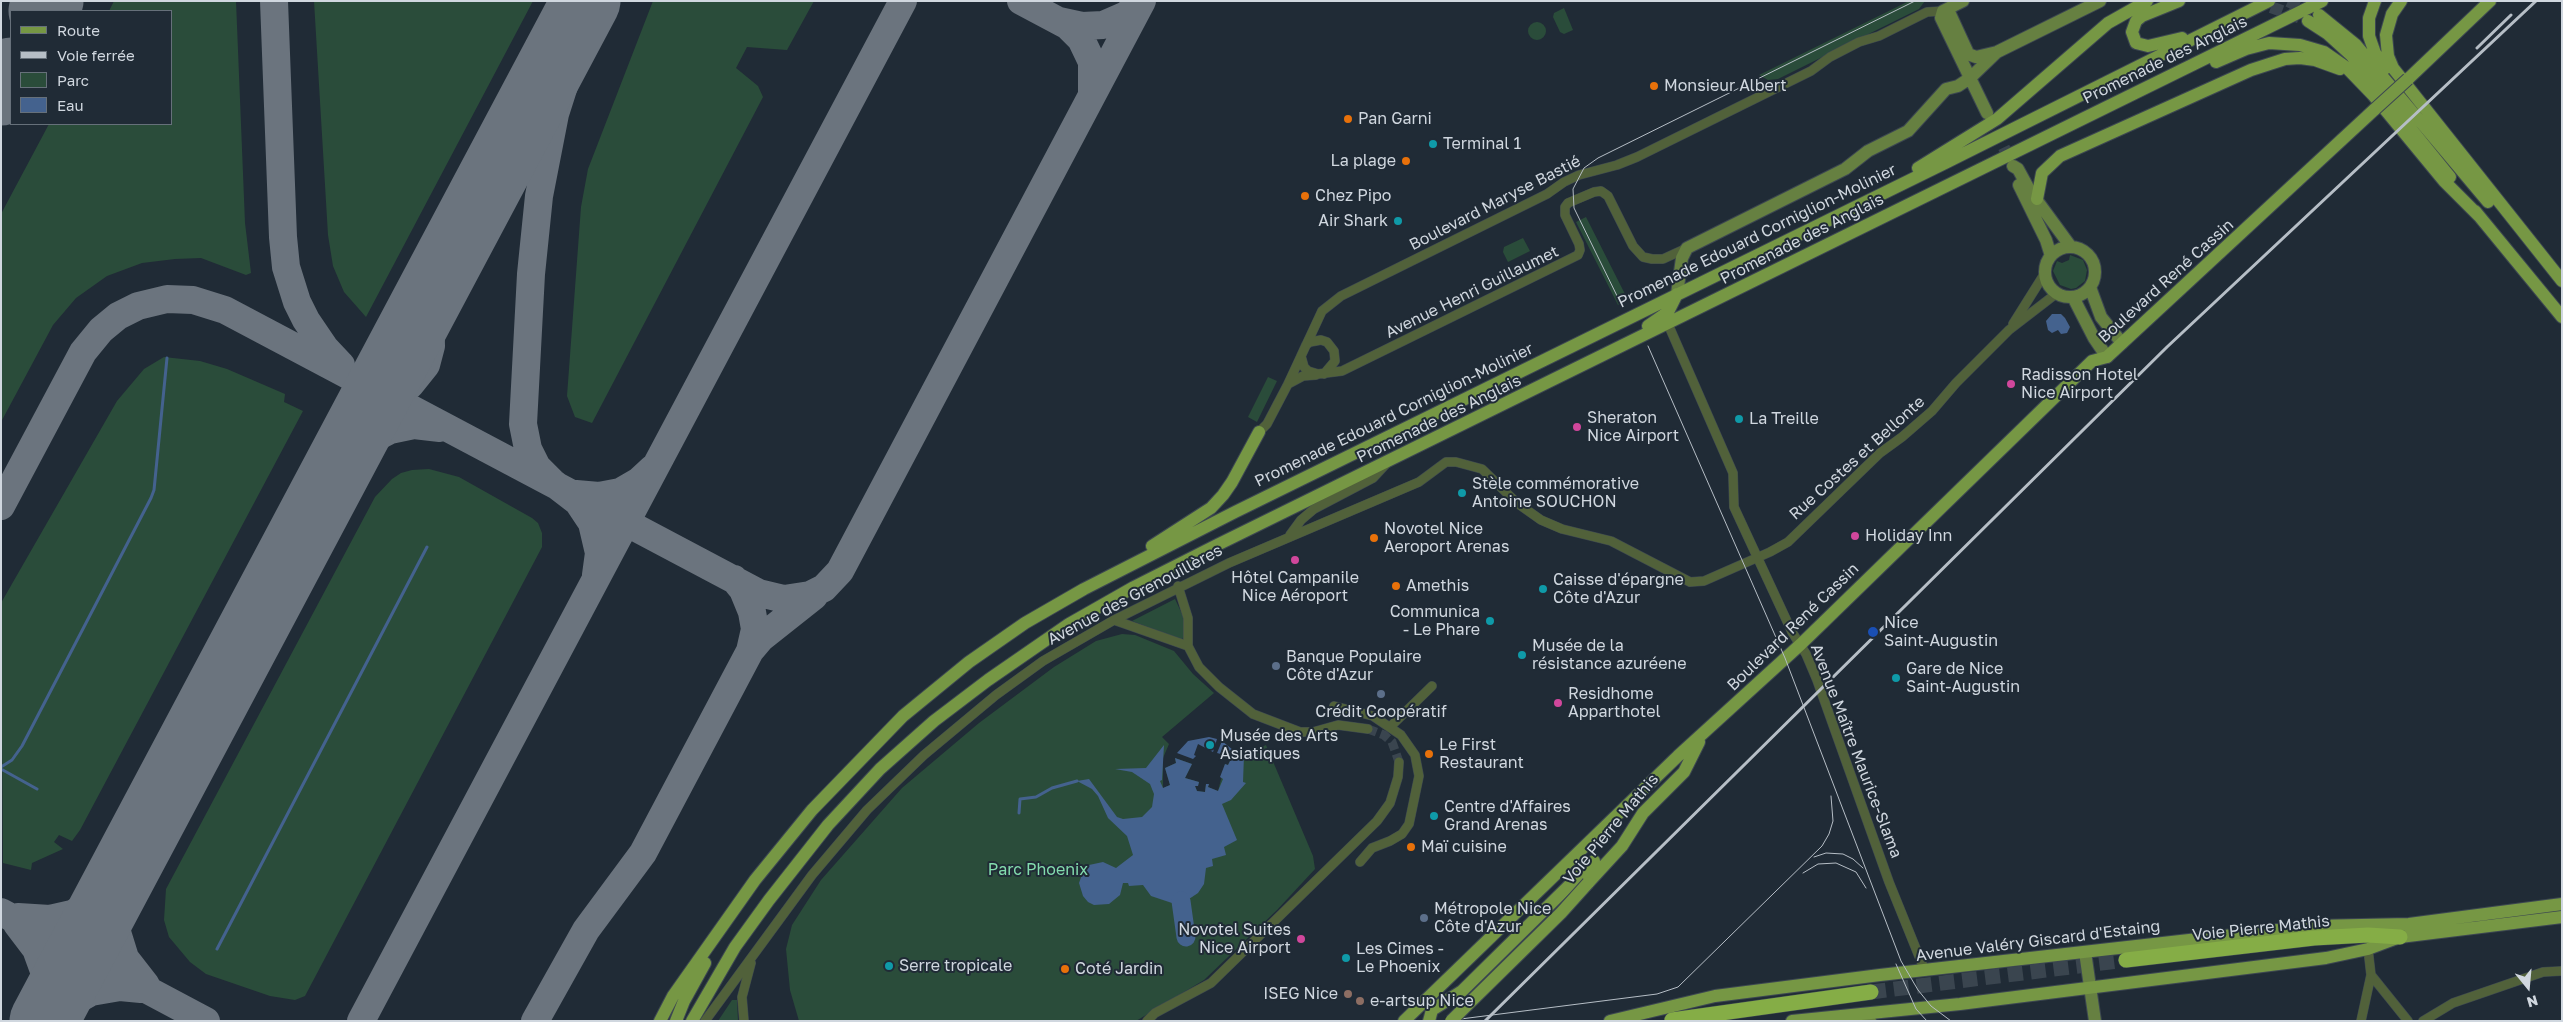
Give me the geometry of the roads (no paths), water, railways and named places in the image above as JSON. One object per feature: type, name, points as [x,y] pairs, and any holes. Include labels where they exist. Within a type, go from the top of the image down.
[{"type":"highway","name":"Voie Pierre Mathis","points":[[2126,960],[2314,938],[2368,934],[2400,937]]},
{"type":"highway","points":[[1672,1020],[1871,992]]},
{"type":"main road","points":[[1943,11],[1963,1]]},
{"type":"main road","points":[[1963,53],[1982,56],[1997,52],[2100,1]]},
{"type":"main road","points":[[1876,195],[1997,119],[2108,23],[2147,1]]},
{"type":"main road","points":[[2179,1],[2149,12],[2136,21],[2132,32],[2136,43],[2141,46],[2156,45],[2218,26]]},
{"type":"main road","name":"Promenade Edouard Corniglion-Molinier","points":[[660,1021],[673,996],[726,920],[755,880],[812,810],[903,716],[996,642],[1084,589],[2269,1]]},
{"type":"main road","name":"Promenade des Anglais","points":[[692,1021],[735,947],[799,860],[828,825],[880,769],[934,721],[1025,652],[1069,624],[1155,576],[1605,355],[1670,329],[1817,248],[2322,1]]},
{"type":"main road","points":[[2374,1],[2370,12],[2368,30],[2375,53],[2410,98],[2447,137]]},
{"type":"main road","points":[[2401,1],[2392,14],[2387,28],[2386,42],[2390,63],[2533,247],[2562,281]]},
{"type":"main road","name":"Boulevard René Cassin","points":[[1404,1021],[1678,756],[1801,644],[2092,361],[2107,357],[2452,40],[2499,1]]},
{"type":"main road","name":"Boulevard René Cassin","points":[[2452,40],[2487,3]]},
{"type":"main road","points":[[1943,11],[1950,14],[1978,94],[1987,113]]},
{"type":"main road","points":[[2533,247],[2502,218],[2356,44],[2313,18],[2351,55],[2430,150],[2479,216],[2562,317]]},
{"type":"main road","points":[[2160,81],[2203,68],[2246,49],[2269,43],[2300,45],[2324,52],[2336,59],[2355,77],[2444,182],[2479,216]]},
{"type":"main road","points":[[1605,355],[1628,336],[1663,317],[1677,294],[1682,258],[1687,248],[1845,169],[1873,148],[1898,136],[1916,124],[1946,89],[1958,86],[1973,76],[1997,52]]},
{"type":"main road","points":[[2037,199],[2042,173],[2060,156],[2267,63],[2285,59],[2314,60],[2355,77]]},
{"type":"main road","points":[[1958,86],[1978,94]]},
{"type":"main road","points":[[2051,256],[2046,240],[2013,173],[2013,166],[2018,169],[2071,247]]},
{"type":"main road","points":[[2071,247],[2085,252],[2093,262],[2095,272],[2090,287],[2085,292],[2073,297],[2057,293],[2049,286],[2045,274],[2047,263],[2051,256],[2057,250],[2071,247]]},
{"type":"main road","points":[[2090,287],[2101,317],[2122,343]]},
{"type":"main road","points":[[2073,297],[2094,338],[2107,357]]},
{"type":"main road","points":[[1084,589],[1211,508],[1232,482],[1259,432]]},
{"type":"main road","name":"Voie Pierre Mathis","points":[[1451,1021],[1561,913],[1622,846],[1643,813],[1684,772],[1701,737]]},
{"type":"main road","points":[[1429,1021],[1432,1010],[1462,991],[1594,861]]},
{"type":"main road","name":"Avenue Valéry Giscard d'Estaing","points":[[1610,1021],[1628,1019],[1715,996],[1925,970],[2313,926],[2409,924],[2562,904]]},
{"type":"main road","points":[[1792,1021],[1844,1014],[1895,1012],[2326,958],[2368,948],[2400,937],[2562,917]]},
{"type":"main road","points":[[676,1021],[726,920]]},
{"type":"main road","points":[[2085,952],[2095,1021]]},
{"type":"main road","points":[[1844,1014],[1870,1021]]},
{"type":"street","name":"Boulevard Maryse Bastié","points":[[1259,432],[1267,424],[1288,384],[1302,350],[1322,311],[1341,296],[1541,197],[1579,175],[1617,165],[1637,157],[1811,71],[1830,57],[1859,42],[1880,36],[1927,12],[1943,11]]},
{"type":"street","name":"Avenue Henri Guillaumet","points":[[1321,374],[1342,371],[1358,364],[1569,261],[1580,253],[1580,247],[1565,215],[1564,207],[1568,203],[1594,192],[1606,193],[1633,246],[1643,257],[1663,259],[1687,248]]},
{"type":"street","name":"Rue Costes et Bellonte","points":[[2009,330],[2045,274]]},
{"type":"street","name":"Rue Costes et Bellonte","points":[[1704,581],[1788,542],[1880,453],[1932,411],[1956,383],[2009,330],[2057,293]]},
{"type":"street","name":"Avenue Maître Maurice-Slama","points":[[1670,329],[1733,473],[1734,507],[1792,632],[1801,644],[1818,680],[1868,817],[1889,882],[1925,970]]},
{"type":"street","points":[[1288,384],[1303,376],[1321,374],[1335,362],[1331,346],[1321,340],[1316,340],[1310,342],[1302,350],[1304,367],[1312,374],[1321,374]]},
{"type":"street","name":"Avenue des Grenouillères","points":[[1290,536],[1301,520],[1314,509],[1373,478],[1388,462]]},
{"type":"street","name":"Avenue des Grenouillères","points":[[705,1021],[839,841],[867,810],[924,755],[996,695],[1035,667],[1114,620],[1178,586],[1290,536],[1419,482],[1444,463],[1456,462],[1482,469],[1517,503],[1541,520],[1562,529],[1610,540],[1690,582],[1704,581]]},
{"type":"street","points":[[1178,586],[1188,618],[1188,646],[1199,667],[1219,687],[1253,714],[1300,732],[1313,732],[1338,726],[1368,728]]},
{"type":"street","points":[[1114,620],[1188,646]]},
{"type":"street","points":[[1390,727],[1432,686]]},
{"type":"street","points":[[1334,706],[1373,716],[1401,736],[1415,755],[1419,776],[1414,809],[1409,824],[1402,834],[1372,848],[1360,862]]},
{"type":"street","points":[[1147,1021],[1155,1013],[1211,983],[1377,820],[1392,797],[1399,762]]},
{"type":"street","points":[[2361,1021],[2371,975],[2368,948]]},
{"type":"street","name":"Avenue des Grenouillères","points":[[744,1021],[742,1010],[743,990],[747,970],[755,954]]},
{"type":"street","points":[[2423,1021],[2453,1003],[2543,972],[2562,971]]},
{"type":"street","points":[[2371,975],[2408,1021]]},
{"type":"water","points":[[2052,314],[2061,314],[2065,318],[2070,327],[2067,333],[2061,334],[2058,330],[2052,333],[2048,330],[2046,321]]},
{"type":"water","points":[[1209,737],[1217,739],[1213,752],[1198,744],[1194,755],[1196,756],[1193,759],[1177,753],[1188,741]]},
{"type":"water","points":[[1222,741],[1233,750],[1236,758],[1244,755],[1243,782],[1246,783],[1231,800],[1222,804],[1237,840],[1224,847],[1226,855],[1212,859],[1213,866],[1206,868],[1204,884],[1198,893],[1189,899],[1172,903],[1151,896],[1143,885],[1129,886],[1128,883],[1123,883],[1120,895],[1109,904],[1094,905],[1088,902],[1083,896],[1079,883],[1084,869],[1089,865],[1103,862],[1116,868],[1133,855],[1127,836],[1108,818],[1098,796],[1092,789],[1077,781],[1089,779],[1117,817],[1123,819],[1142,817],[1152,807],[1154,794],[1150,784],[1132,772],[1115,769],[1146,768],[1164,745],[1162,780],[1160,781],[1163,788],[1170,785],[1165,768],[1176,763],[1175,758],[1192,764],[1185,778],[1199,782],[1198,786],[1195,786],[1197,791],[1205,792],[1206,784],[1209,784],[1208,787],[1218,791],[1223,779],[1220,777],[1225,764],[1228,765],[1232,757],[1217,753]]},
{"type":"waterway","points":[[1,767],[12,760],[22,746],[151,498],[154,490],[167,358]]},
{"type":"waterway","points":[[217,949],[427,547]]},
{"type":"waterway","points":[[1,769],[37,789]]},
{"type":"waterway","points":[[1019,813],[1020,799],[1036,797],[1052,788],[1077,781]]},
{"type":"waterway","points":[[1181,901],[1186,937]]},
{"type":"tunnel","points":[[2254,1],[2301,18]]},
{"type":"tunnel","points":[[2288,1],[2312,12]]},
{"type":"tunnel","points":[[1988,115],[2012,164]]},
{"type":"tunnel","points":[[1368,729],[1384,735],[1392,742],[1399,762]]},
{"type":"tunnel","points":[[1871,992],[2126,960]]},
{"type":"tram line","points":[[1621,304],[1574,208],[1573,189],[1584,168],[1598,158],[1915,1]]},
{"type":"tram line","points":[[1648,346],[1785,658],[1901,961],[1918,990],[1931,1006],[1951,1021]]},
{"type":"tram line","points":[[1445,1021],[1657,994],[1678,987],[1822,846],[1829,834],[1833,821],[1831,796]]},
{"type":"tram line","points":[[1814,857],[1826,853],[1843,854],[1853,859],[1863,868]]},
{"type":"tram line","points":[[1803,873],[1818,864],[1836,863],[1856,872],[1866,888]]},
{"type":"tram line","points":[[1896,964],[1916,1009],[1927,1021]]},
{"type":"railway","points":[[1485,1021],[2167,347],[2536,1]]},
{"type":"railway","points":[[2477,48],[2511,15]]},
{"type":"place","name":"Monsieur Albert","points":[[1654,86]]},
{"type":"place","name":"Pan Garni","points":[[1348,119]]},
{"type":"place","name":"Terminal 1","points":[[1433,144]]},
{"type":"place","name":"La plage","points":[[1406,161]]},
{"type":"place","name":"Chez Pipo","points":[[1305,196]]},
{"type":"place","name":"Air Shark","points":[[1398,221]]},
{"type":"place","name":"Radisson Hotel Nice Airport","points":[[2011,384]]},
{"type":"place","name":"La Treille","points":[[1739,419]]},
{"type":"place","name":"Sheraton Nice Airport","points":[[1577,427]]},
{"type":"place","name":"Stèle commémorative Antoine SOUCHON","points":[[1462,493]]},
{"type":"place","name":"Holiday Inn","points":[[1855,536]]},
{"type":"place","name":"Novotel Nice Aeroport Arenas","points":[[1374,538]]},
{"type":"place","name":"Hôtel Campanile Nice Aéroport","points":[[1295,560]]},
{"type":"place","name":"Amethis","points":[[1396,586]]},
{"type":"place","name":"Caisse d'épargne Côte d'Azur","points":[[1543,589]]},
{"type":"place","name":"Communica - Le Phare","points":[[1490,621]]},
{"type":"place","name":"Nice Saint-Augustin","points":[[1873,632]]},
{"type":"place","name":"Musée de la résistance azuréene","points":[[1522,655]]},
{"type":"place","name":"Banque Populaire Côte d'Azur","points":[[1276,666]]},
{"type":"place","name":"Gare de Nice Saint-Augustin","points":[[1896,678]]},
{"type":"place","name":"Crédit Coopératif","points":[[1381,694]]},
{"type":"place","name":"Residhome Apparthotel","points":[[1558,703]]},
{"type":"place","name":"Musée des Arts Asiatiques","points":[[1210,745]]},
{"type":"place","name":"Le First Restaurant","points":[[1429,754]]},
{"type":"place","name":"Centre d'Affaires Grand Arenas","points":[[1434,816]]},
{"type":"place","name":"Maï cuisine","points":[[1411,847]]},
{"type":"place","name":"Métropole Nice Côte d'Azur","points":[[1424,918]]},
{"type":"place","name":"Novotel Suites Nice Airport","points":[[1301,939]]},
{"type":"place","name":"Les Cimes - Le Phoenix","points":[[1346,958]]},
{"type":"place","name":"Serre tropicale","points":[[889,966]]},
{"type":"place","name":"Coté Jardin","points":[[1065,969]]},
{"type":"place","name":"ISEG Nice","points":[[1348,994]]},
{"type":"place","name":"e-artsup Nice","points":[[1360,1001]]},
{"type":"park label","name":"Parc Phoenix","points":[[1038,870]]}]
